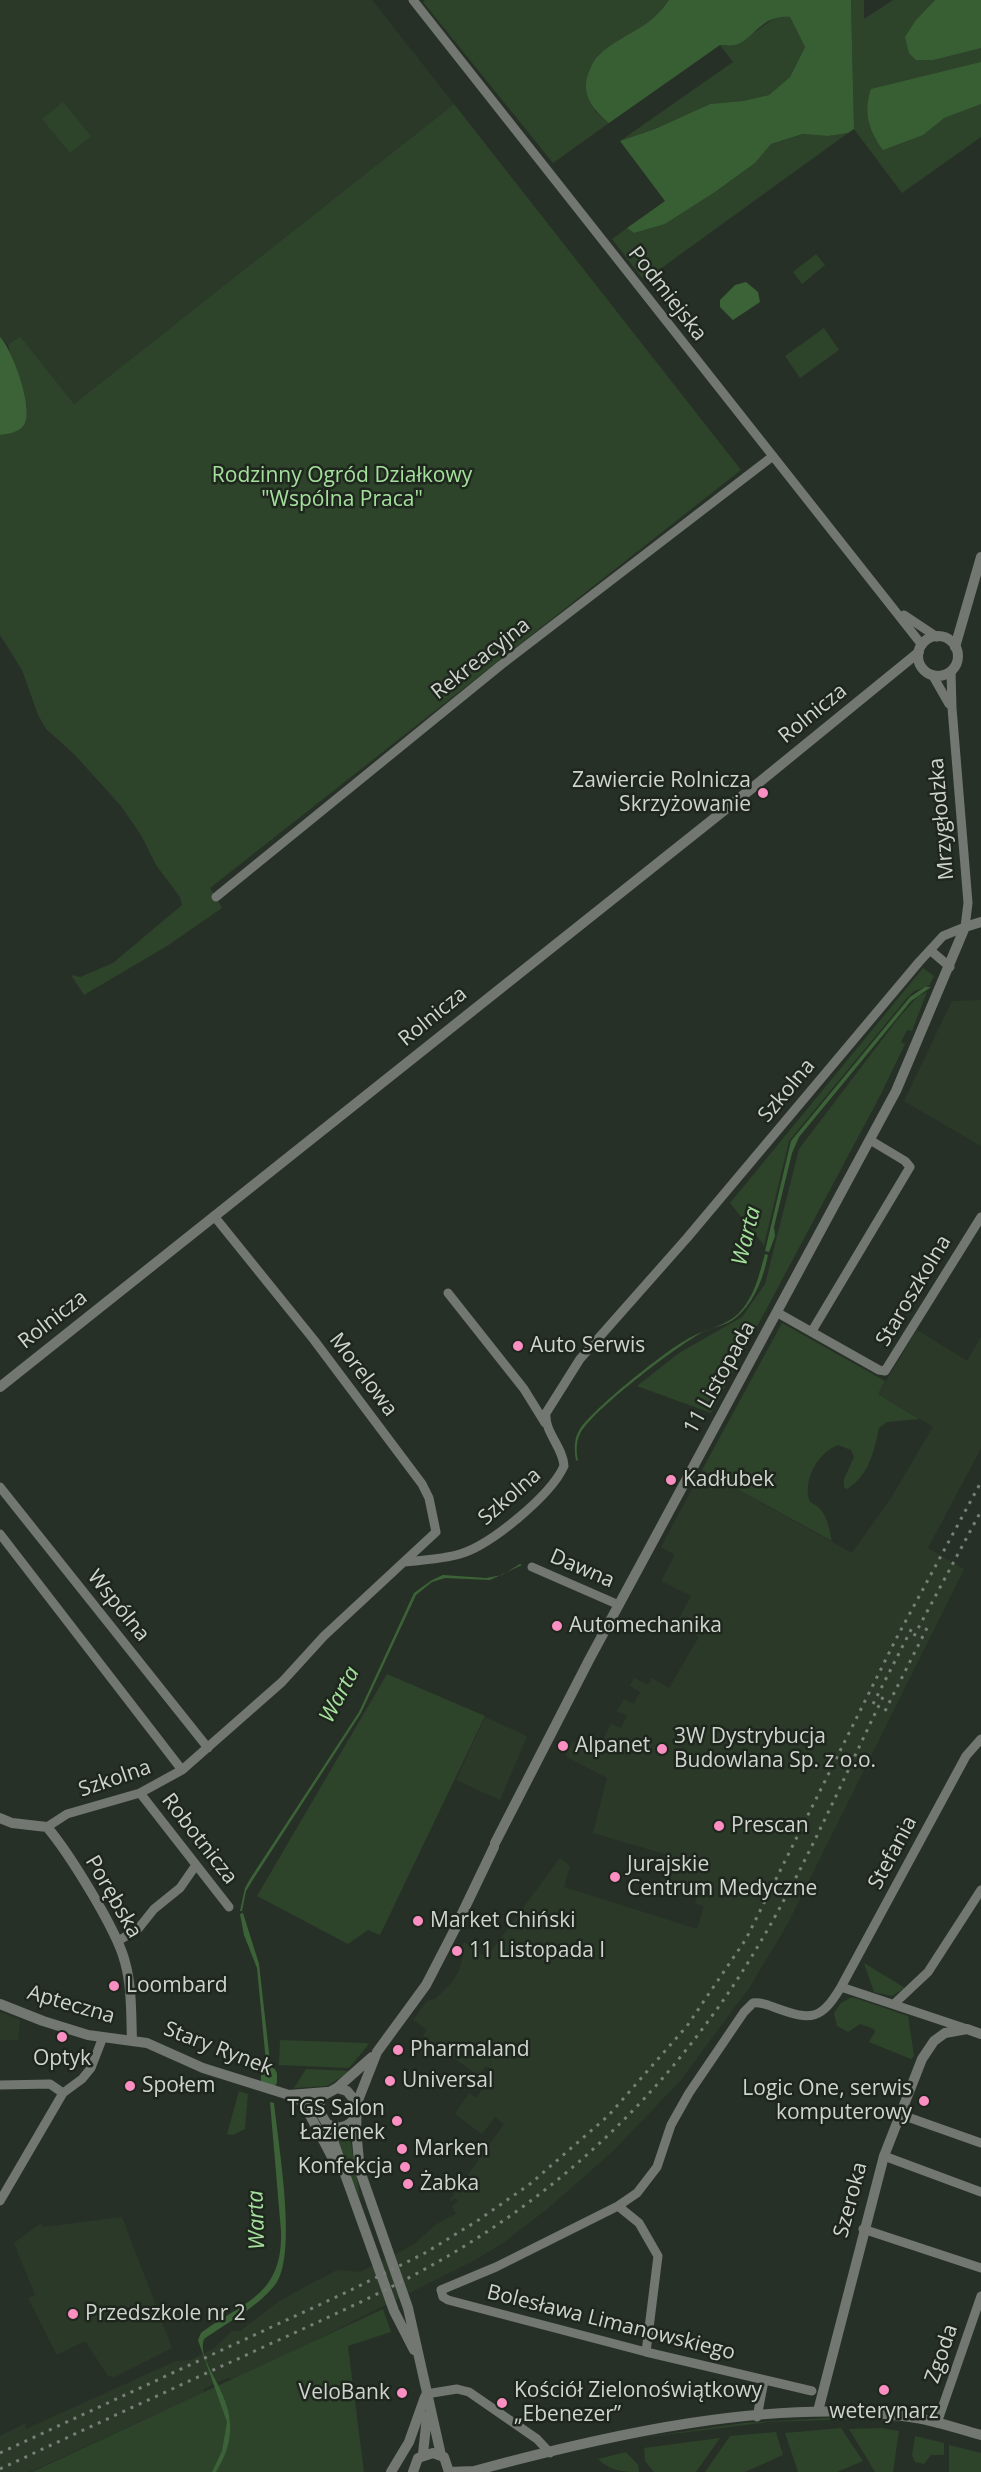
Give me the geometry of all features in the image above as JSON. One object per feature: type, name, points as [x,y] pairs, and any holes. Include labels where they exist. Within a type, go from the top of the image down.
[{"type":"street","name":"Podmiejska","points":[[413,0],[895,609],[920,649]]},
{"type":"street","name":"Rekreacyjna","points":[[216,897],[501,666],[773,456]]},
{"type":"street","points":[[966,608],[939,637],[920,649],[922,667],[933,676],[946,675],[958,659],[955,647],[981,557]]},
{"type":"street","name":"Podmiejska","points":[[895,609],[939,637]]},
{"type":"street","points":[[939,637],[955,647]]},
{"type":"street","name":"Rolnicza","points":[[0,1387],[890,676],[920,649]]},
{"type":"street","name":"Rolnicza","points":[[890,676],[922,667]]},
{"type":"street","name":"Mrzygłodzka","points":[[951,671],[968,903],[965,927]]},
{"type":"street","name":"Mrzygłodzka","points":[[933,676],[952,708]]},
{"type":"street","points":[[965,927],[981,922]]},
{"type":"street","name":"Szkolna","points":[[47,1827],[67,1814],[140,1793],[182,1770],[282,1682],[324,1636],[405,1562],[461,1554],[482,1545],[544,1496],[559,1478],[564,1466],[561,1452],[545,1423],[546,1413],[580,1359],[687,1238],[930,950],[946,934],[965,927]]},
{"type":"street","name":"11 Listopada","points":[[332,2090],[377,2052],[426,1985],[494,1845],[619,1605],[896,1091],[965,927]]},
{"type":"street","points":[[930,950],[947,972]]},
{"type":"street","points":[[812,1331],[910,1167],[905,1161],[870,1140]]},
{"type":"street","name":"Morelowa","points":[[214,1216],[314,1340],[422,1484],[429,1498],[436,1532],[405,1562]]},
{"type":"street","name":"Staroszkolna","points":[[778,1313],[879,1371],[885,1371],[981,1217]]},
{"type":"street","points":[[448,1293],[524,1389],[545,1423]]},
{"type":"street","name":"Wspólna","points":[[0,1487],[208,1748]]},
{"type":"street","points":[[0,1534],[182,1770]]},
{"type":"street","name":"Dawna","points":[[532,1567],[619,1605]]},
{"type":"street","name":"Stefania","points":[[618,2206],[637,2193],[651,2177],[671,2125],[689,2093],[750,2005],[761,2003],[801,2017],[811,2017],[825,2010],[841,1986],[966,1756],[981,1739]]},
{"type":"street","name":"Robotnicza","points":[[140,1793],[229,1907]]},
{"type":"street","points":[[0,1818],[19,1825],[47,1827]]},
{"type":"street","name":"Porębska","points":[[47,1827],[61,1846],[118,1941],[128,1972],[132,2040]]},
{"type":"street","points":[[118,1941],[138,1929],[154,1909],[180,1888],[196,1865]]},
{"type":"street","points":[[894,2004],[927,1972],[981,1890]]},
{"type":"street","points":[[841,1986],[981,2034]]},
{"type":"street","name":"Apteczna","points":[[0,2004],[43,2021],[103,2037],[132,2040]]},
{"type":"street","name":"Szeroka","points":[[818,2411],[863,2229],[899,2114],[922,2059],[931,2045],[945,2033],[967,2030]]},
{"type":"street","points":[[0,2201],[63,2093],[89,2071],[97,2059],[103,2037]]},
{"type":"street","name":"Stary Rynek","points":[[132,2040],[147,2043],[203,2068],[285,2095],[318,2109]]},
{"type":"street","name":"11 Listopada","points":[[357,2103],[377,2052]]},
{"type":"street","points":[[0,2085],[50,2084],[63,2093]]},
{"type":"street","points":[[417,2357],[394,2311],[342,2173],[327,2124],[318,2109],[332,2090],[347,2091],[357,2103],[355,2118],[358,2162],[371,2207],[408,2307],[428,2406],[441,2455],[449,2472],[474,2472],[624,2434],[818,2411],[898,2415],[981,2435]]},
{"type":"street","name":"Stary Rynek","points":[[285,2095],[332,2090]]},
{"type":"street","points":[[303,2102],[342,2173]]},
{"type":"street","points":[[899,2114],[981,2143]]},
{"type":"street","points":[[327,2124],[339,2128],[346,2126],[355,2118]]},
{"type":"street","points":[[884,2156],[981,2192]]},
{"type":"street","points":[[618,2206],[639,2223],[658,2256],[646,2352]]},
{"type":"street","name":"Bolesława Limanowskiego","points":[[618,2206],[496,2267],[442,2288],[442,2295],[448,2300],[646,2352],[812,2391]]},
{"type":"street","points":[[358,2212],[371,2207]]},
{"type":"street","points":[[863,2229],[981,2268]]},
{"type":"street","name":"Zgoda","points":[[937,2423],[981,2296]]},
{"type":"street","points":[[757,2417],[764,2381]]},
{"type":"street","points":[[426,2394],[464,2390],[499,2410],[543,2444],[550,2453]]},
{"type":"street","points":[[391,2472],[409,2442],[426,2394]]},
{"type":"street","points":[[412,2471],[423,2454],[428,2406]]},
{"type":"street","points":[[423,2454],[441,2455]]},
{"type":"shaded area","points":[[0,0],[372,0],[454,104],[74,404],[20,336],[8,345],[0,337]]},
{"type":"shaded area","points":[[669,0],[851,0],[854,129],[848,133],[828,136],[803,134],[771,144],[755,163],[715,192],[665,224],[634,233],[627,228],[665,201],[620,141],[655,129],[710,104],[743,101],[769,95],[790,77],[805,47],[790,17],[772,19],[742,42],[720,45],[609,123],[596,111],[586,91],[588,76],[593,64],[598,56],[608,48],[652,19]]},
{"type":"shaded area","points":[[935,0],[981,0],[981,48],[933,60],[916,60],[909,53],[905,37],[916,20]]},
{"type":"shaded area","points":[[981,62],[981,104],[944,118],[923,135],[883,150],[874,136],[869,121],[868,106],[871,89]]},
{"type":"shaded area","points":[[746,282],[758,292],[760,302],[733,320],[720,307],[720,300],[735,285]]},
{"type":"shaded area","points":[[0,337],[10,353],[20,378],[27,415],[21,429],[0,435]]},
{"type":"shaded area","points":[[925,987],[931,987],[911,1001],[799,1137],[792,1153],[774,1227],[775,1236],[769,1252],[765,1251],[791,1141],[910,997]]},
{"type":"shaded area","points":[[981,1000],[981,1146],[904,1101],[952,1001]]},
{"type":"shaded area","points":[[765,1254],[768,1255],[759,1286],[741,1313],[732,1321],[689,1340],[600,1410],[580,1434],[577,1447],[578,1461],[576,1460],[575,1444],[580,1429],[613,1395],[676,1346],[693,1336],[727,1322],[739,1313],[753,1292]]},
{"type":"shaded area","points":[[917,1330],[967,1361],[981,1337],[981,1448],[928,1548],[964,1569],[787,1925],[749,1988],[680,2081],[613,2151],[546,2210],[503,2243],[473,2261],[298,2349],[234,2379],[227,2378],[204,2389],[203,2393],[43,2466],[29,2472],[0,2472],[0,2436],[26,2423],[26,2429],[176,2361],[190,2360],[213,2349],[232,2331],[240,2331],[281,2300],[337,2270],[360,2272],[413,2245],[437,2224],[456,2214],[452,2206],[458,2201],[455,2198],[450,2202],[450,2200],[504,2124],[495,2117],[482,2134],[455,2114],[469,2093],[476,2098],[494,2072],[486,2066],[479,2076],[423,2036],[427,2030],[413,2020],[427,2001],[435,1999],[453,1981],[459,1971],[463,1956],[462,1946],[465,1942],[486,1958],[560,1858],[570,1866],[564,1887],[697,1929],[704,1906],[695,1903],[697,1895],[660,1883],[668,1855],[593,1833],[607,1778],[565,1756],[573,1741],[587,1748],[590,1743],[599,1747],[611,1724],[621,1728],[627,1716],[617,1711],[624,1699],[634,1704],[640,1692],[630,1686],[634,1678],[648,1685],[652,1678],[669,1688],[699,1637],[676,1624],[691,1596],[661,1581],[675,1555],[661,1547],[702,1470],[852,1553],[891,1498],[933,1427],[878,1394]]},
{"type":"shaded area","points":[[443,1575],[486,1578],[500,1575],[490,1580],[445,1578],[432,1582],[416,1595],[361,1713],[246,1891],[242,1911],[240,1911],[245,1888],[250,1879],[359,1712],[414,1593]]},
{"type":"shaded area","points":[[485,1717],[527,1736],[500,1800],[456,1780]]},
{"type":"shaded area","points":[[243,1913],[259,1964],[270,2062],[266,2062],[257,1968],[244,1935],[240,1914]]},
{"type":"shaded area","points":[[0,2012],[20,2020],[18,2040],[0,2040]]},
{"type":"shaded area","points":[[270,2102],[274,2103],[282,2169],[286,2222],[283,2267],[277,2282],[262,2299],[204,2339],[203,2351],[228,2409],[230,2428],[227,2449],[216,2472],[212,2472],[222,2451],[227,2422],[198,2340],[201,2333],[258,2294],[276,2269],[281,2231]]},
{"type":"shaded area","points":[[122,2217],[172,2348],[115,2377],[108,2376],[85,2341],[57,2355],[28,2298],[35,2295],[14,2243],[41,2223],[43,2227]]},
{"type":"green space","points":[[425,0],[669,0],[645,25],[597,56],[595,111],[609,123],[553,163],[423,2]]},
{"type":"green space","points":[[851,0],[864,0],[864,19],[893,0],[935,0],[916,20],[966,51],[981,48],[981,137],[902,193],[854,129]]},
{"type":"green space","points":[[779,16],[790,17],[805,47],[790,77],[769,95],[743,101],[710,104],[655,129],[620,141],[733,62],[720,45],[743,39]]},
{"type":"green space","points":[[63,102],[91,136],[70,153],[42,119]]},
{"type":"green space","name":"Rodzinny Ogród Działkowy \"Wspólna Praca\"","points":[[454,104],[741,470],[210,888],[222,908],[167,946],[84,995],[71,975],[80,977],[113,963],[182,905],[180,897],[156,865],[141,835],[121,806],[74,754],[46,729],[38,715],[22,670],[0,635],[0,435],[9,434],[27,408],[8,345],[20,336],[74,404]]},
{"type":"green space","points":[[848,133],[656,272],[642,278],[612,239],[627,228],[634,233],[665,224],[755,163],[771,144],[804,134],[828,136]]},
{"type":"green space","points":[[816,254],[825,265],[802,284],[793,272]]},
{"type":"green space","points":[[824,328],[839,350],[800,378],[785,356]]},
{"type":"green space","points":[[923,968],[934,976],[929,986],[914,991],[907,998],[789,1141],[764,1245],[730,1203]]},
{"type":"green space","points":[[927,992],[912,1031],[907,1030],[901,1042],[905,1044],[881,1094],[711,1413],[637,1386],[679,1353],[742,1317],[765,1284],[799,1149],[897,1020],[918,996]]},
{"type":"green space","points":[[782,1323],[885,1381],[878,1394],[919,1419],[887,1422],[879,1428],[865,1470],[861,1477],[847,1489],[844,1487],[844,1479],[854,1457],[851,1450],[838,1445],[830,1449],[818,1461],[810,1477],[808,1494],[810,1502],[820,1509],[826,1518],[832,1541],[702,1470]]},
{"type":"green space","points":[[387,1674],[485,1716],[380,1935],[368,1930],[348,1944],[257,1896]]},
{"type":"green space","points":[[864,1963],[905,1988],[892,1996],[874,1992]]},
{"type":"green space","points":[[850,1998],[908,2016],[914,2056],[911,2059],[869,2042],[875,2032],[874,2029],[860,2024],[848,2032],[837,2026],[834,2013],[841,2003]]},
{"type":"green space","points":[[280,2040],[369,2044],[349,2068],[279,2065]]},
{"type":"green space","points":[[306,2069],[351,2071],[327,2086],[294,2088]]},
{"type":"green space","points":[[239,2091],[248,2094],[245,2129],[233,2135],[227,2134]]},
{"type":"green space","points":[[346,2130],[350,2136],[360,2198],[338,2147],[339,2132]]},
{"type":"green space","points":[[383,2309],[391,2332],[348,2346],[364,2472],[32,2472]]},
{"type":"green space","points":[[828,2418],[886,2418],[902,2422],[859,2419],[769,2422],[639,2438],[744,2423]]},
{"type":"green space","points":[[841,2428],[863,2461],[837,2472],[798,2472],[785,2433]]},
{"type":"green space","points":[[881,2428],[899,2431],[893,2472],[875,2472],[849,2429]]},
{"type":"green space","points":[[776,2432],[783,2455],[745,2472],[705,2472],[730,2436]]},
{"type":"green space","points":[[915,2436],[944,2443],[944,2455],[931,2455],[924,2464],[915,2462],[912,2455]]},
{"type":"green space","points":[[720,2438],[696,2472],[654,2472],[645,2461],[644,2448]]},
{"type":"green space","points":[[949,2445],[981,2453],[981,2472],[949,2472]]},
{"type":"green space","points":[[626,2452],[638,2465],[639,2472],[617,2470],[598,2459]]},
{"type":"waterway","name":"Warta","points":[[269,2075],[269,2081]]},
{"type":"railway","points":[[0,2453],[347,2292],[425,2253],[477,2221],[530,2184],[608,2116],[687,2026],[746,1939],[896,1639],[981,1482]]},
{"type":"railway","points":[[914,1636],[981,1511]]},
{"type":"railway","points":[[873,1704],[914,1624]]},
{"type":"railway","points":[[885,1711],[927,1628]]},
{"type":"railway","points":[[0,2469],[348,2308],[423,2270],[486,2233],[557,2180],[590,2152],[623,2121],[682,2055],[709,2020],[760,1944],[804,1863],[883,1697]]},
{"type":"place","name":"Zawiercie Rolnicza Skrzyżowanie","points":[[763,793]]},
{"type":"place","name":"Auto Serwis","points":[[518,1346]]},
{"type":"place","name":"Kadłubek","points":[[671,1480]]},
{"type":"place","name":"Automechanika","points":[[557,1626]]},
{"type":"place","name":"Alpanet","points":[[563,1746]]},
{"type":"place","name":"3W Dystrybucja Budowlana Sp. z o.o.","points":[[662,1749]]},
{"type":"place","name":"Prescan","points":[[719,1826]]},
{"type":"place","name":"Jurajskie Centrum Medyczne","points":[[615,1877]]},
{"type":"place","name":"Market Chiński","points":[[418,1921]]},
{"type":"place","name":"11 Listopada I","points":[[457,1951]]},
{"type":"place","name":"Loombard","points":[[114,1986]]},
{"type":"place","name":"Optyk","points":[[62,2037]]},
{"type":"place","name":"Pharmaland","points":[[398,2050]]},
{"type":"place","name":"Universal","points":[[390,2081]]},
{"type":"place","name":"Społem","points":[[130,2086]]},
{"type":"place","name":"Logic One, serwis komputerowy","points":[[924,2101]]},
{"type":"place","name":"TGS Salon Łazienek","points":[[397,2121]]},
{"type":"place","name":"Marken","points":[[402,2149]]},
{"type":"place","name":"Konfekcja","points":[[405,2167]]},
{"type":"place","name":"Żabka","points":[[408,2184]]},
{"type":"place","name":"Przedszkole nr 2","points":[[73,2314]]},
{"type":"place","name":"weterynarz","points":[[884,2390]]},
{"type":"place","name":"VeloBank","points":[[402,2393]]},
{"type":"place","name":"Kościół Zielonoświątkowy „Ebenezer”","points":[[502,2403]]}]
